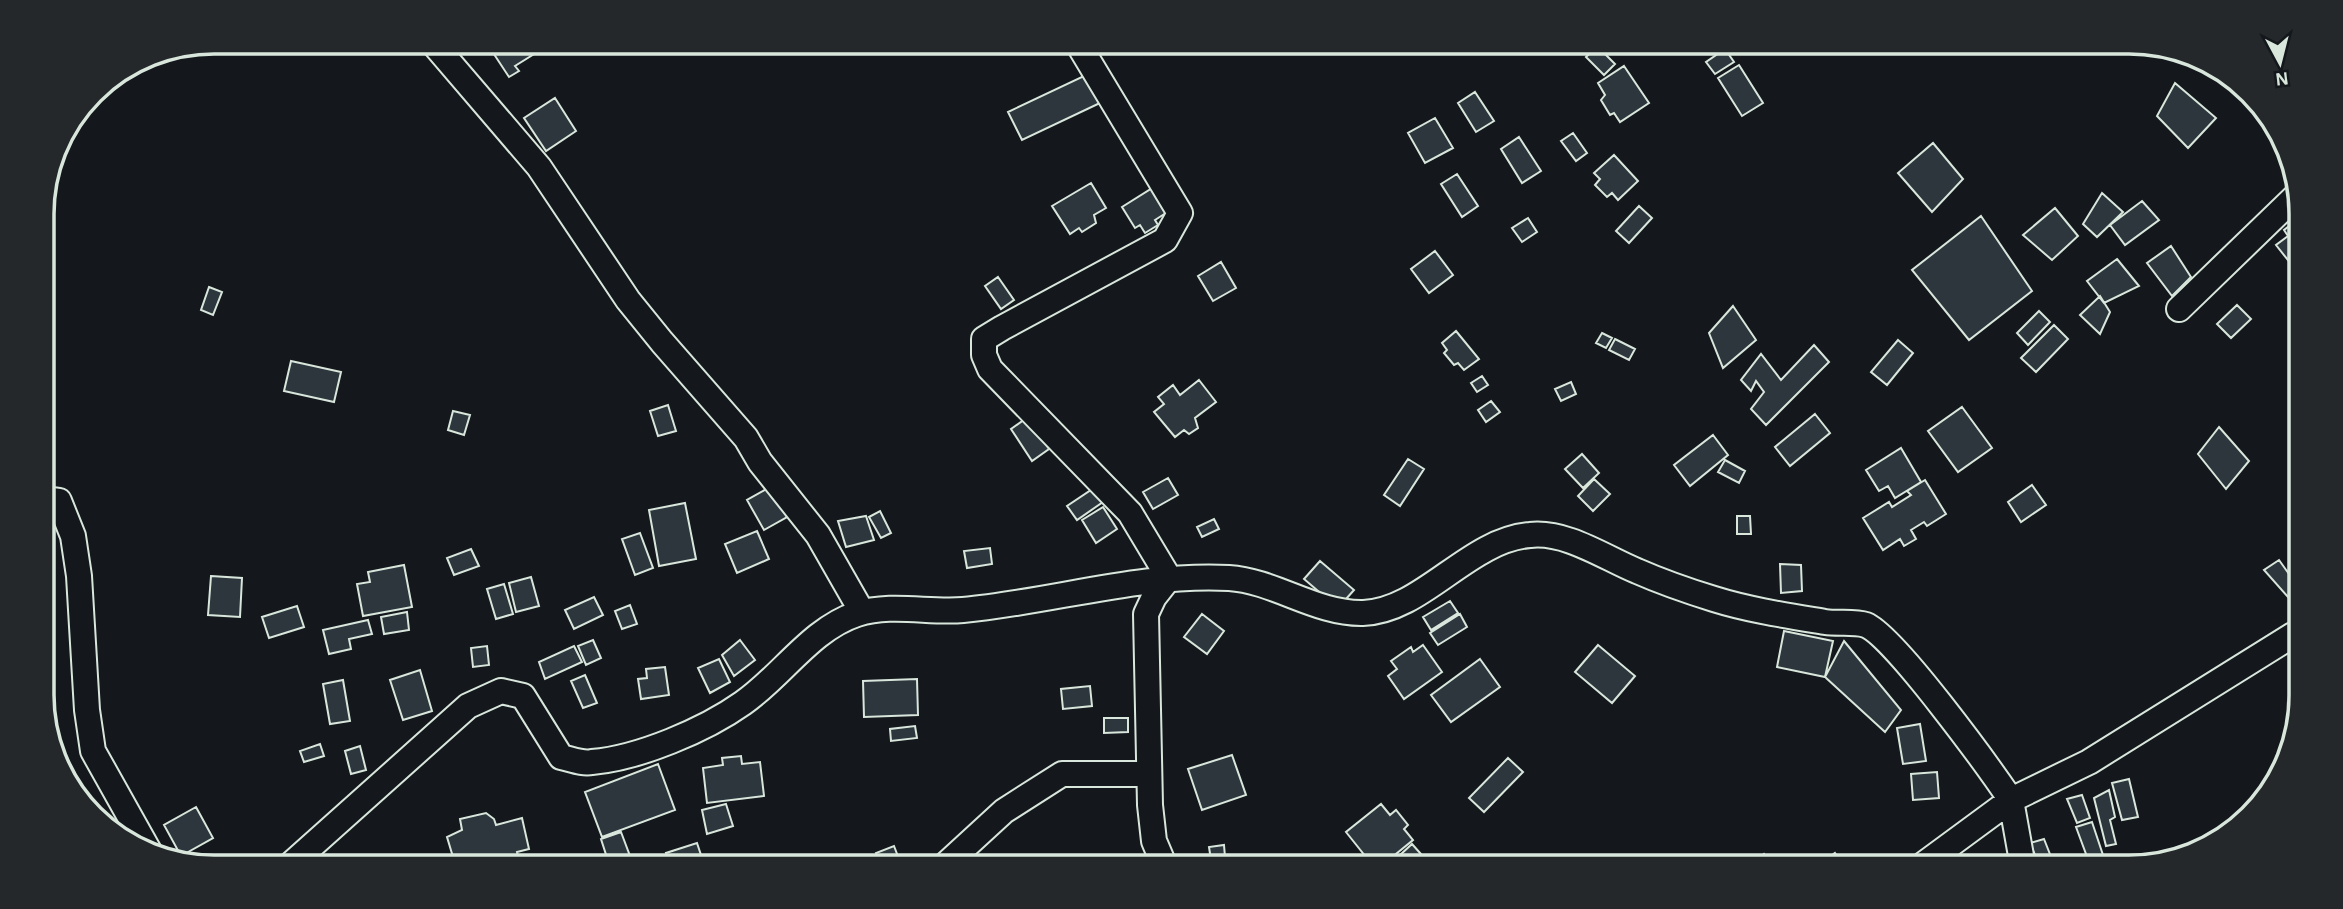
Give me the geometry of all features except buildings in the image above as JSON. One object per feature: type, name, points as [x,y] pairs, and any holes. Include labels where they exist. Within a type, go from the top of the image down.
[{"type":"street","points":[[442,54],[539,167],[628,300],[653,332],[746,438],[761,462],[818,535],[862,612]]},
{"type":"street","points":[[1084,54],[1180,213],[1166,240],[1002,328],[985,339],[984,355],[990,369],[1130,513],[1169,578]]},
{"type":"street","points":[[2179,309],[2288,204]]},
{"type":"street","points":[[54,500],[59,501],[73,536],[79,576],[87,710],[93,751],[141,836]]},
{"type":"street","points":[[301,855],[468,706],[500,691],[523,696],[561,757],[588,763],[625,756],[693,731],[743,703],[834,623],[862,612],[902,608],[957,610],[1030,603],[1169,578],[1235,579],[1334,610],[1366,613],[1402,601],[1500,541],[1534,534],[1570,541],[1640,573],[1718,600],[1827,622],[1867,625],[1897,653],[1980,754],[2011,800],[2020,854]]},
{"type":"street","points":[[1160,855],[1154,841],[1149,774],[1146,614],[1154,597],[1169,578]]},
{"type":"street","points":[[1938,854],[2011,800],[2089,762],[2289,637]]},
{"type":"street","points":[[956,855],[1004,811],[1062,774],[1149,774]]}]
